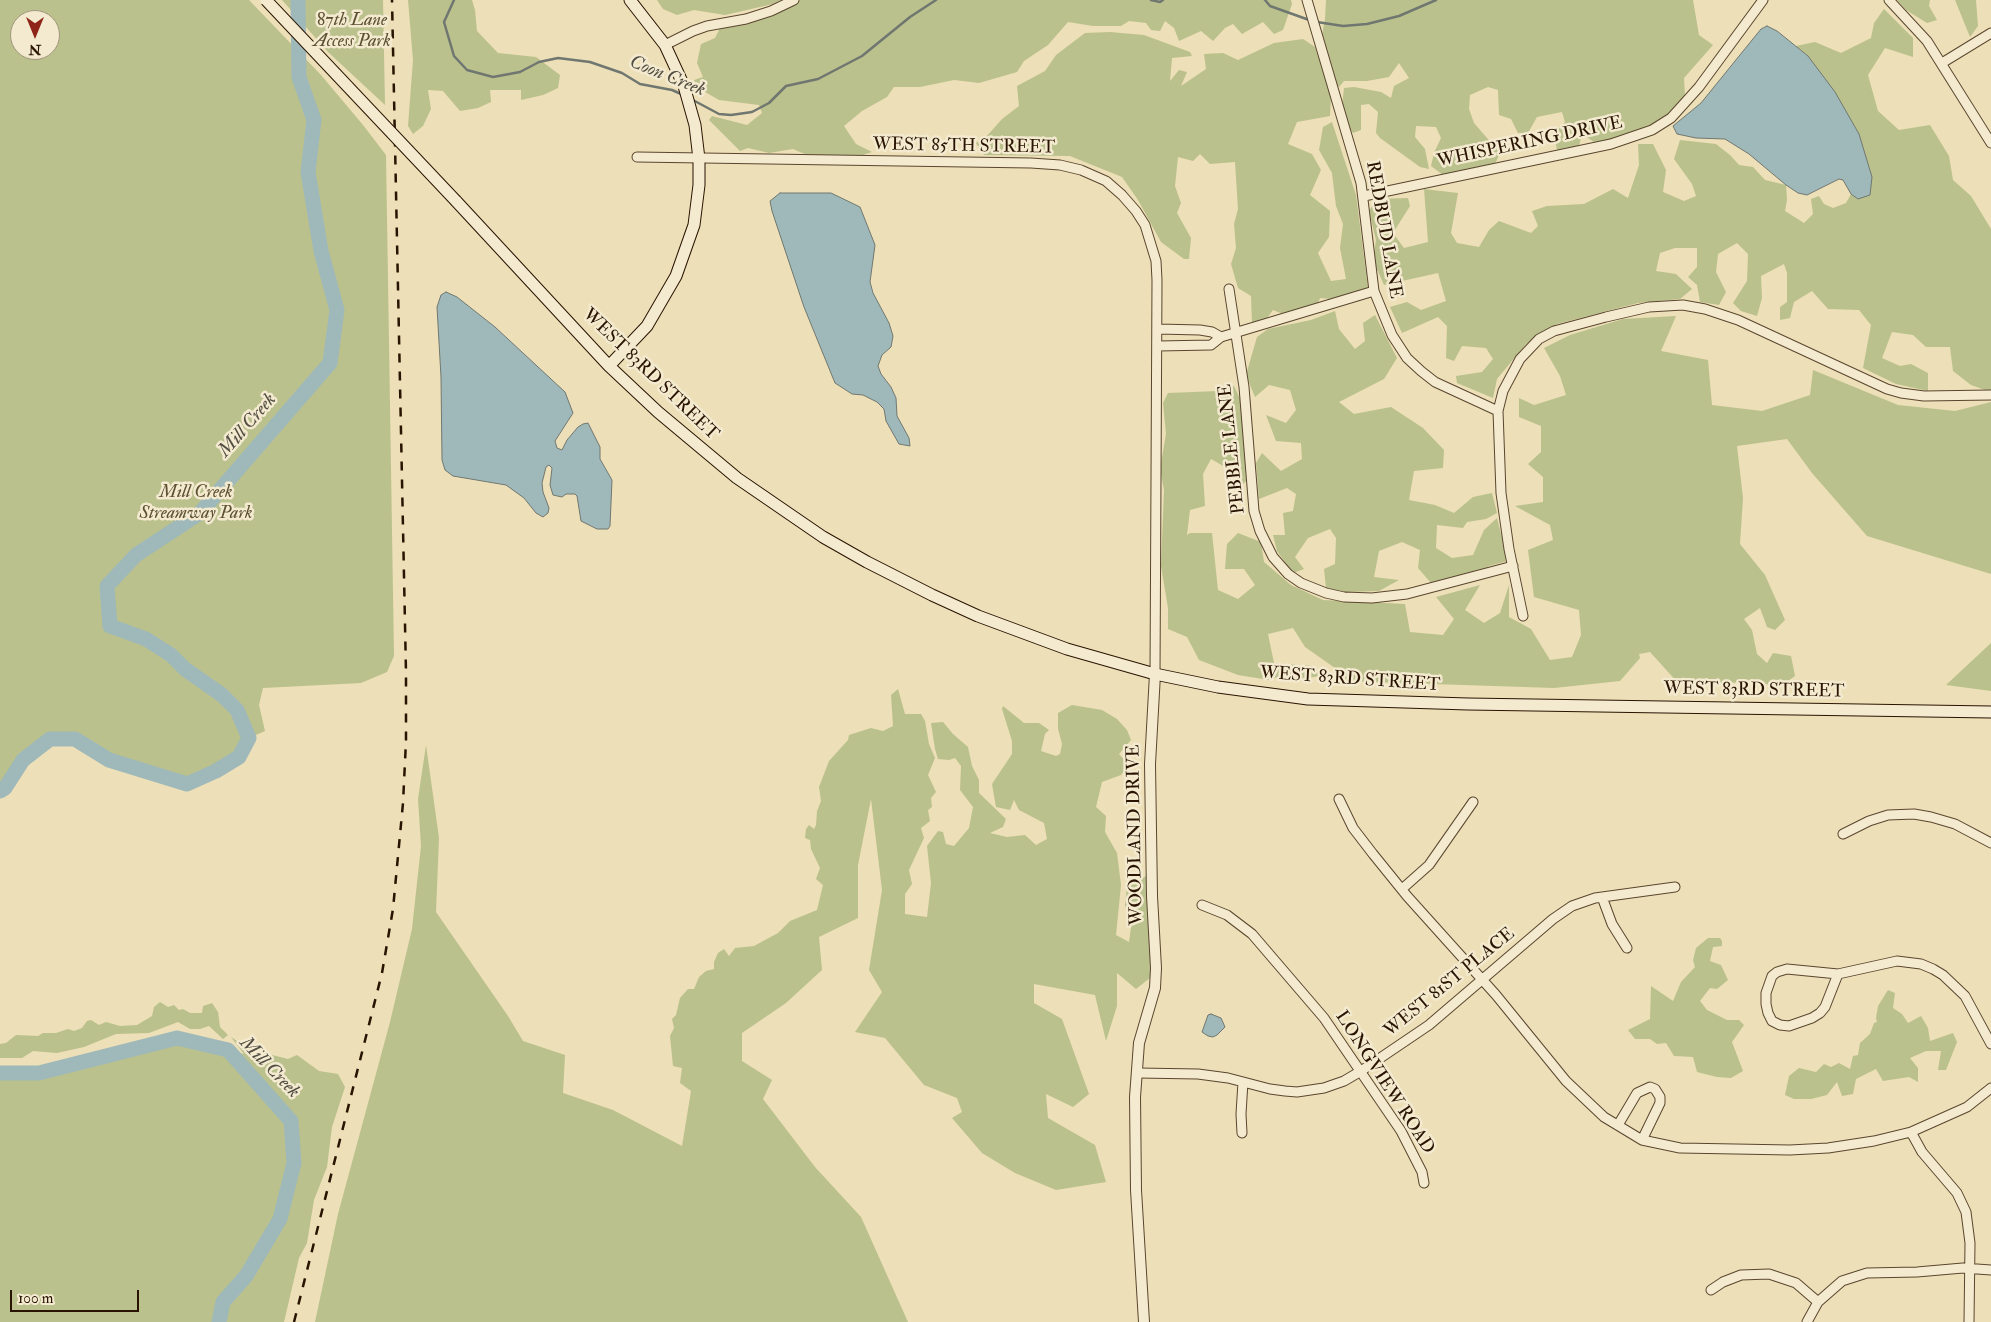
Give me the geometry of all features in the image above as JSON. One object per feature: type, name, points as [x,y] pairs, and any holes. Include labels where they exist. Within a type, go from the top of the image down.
[{"type":"main road","name":"WEST 83RD STREET","points":[[266,0],[610,366],[658,412],[737,478],[793,517],[867,562],[932,595],[1021,633],[1101,660],[1155,674],[1254,692],[1349,702],[1991,712]]},
{"type":"main road","points":[[610,366],[647,326],[676,276],[694,225],[699,185],[699,159],[695,125],[687,94],[665,45],[630,0]]},
{"type":"street","points":[[665,45],[693,30],[746,19],[771,11],[794,0]]},
{"type":"street","name":"REDBUD LANE","points":[[1307,0],[1362,183],[1374,291],[1392,335],[1408,358],[1435,382],[1498,411]]},
{"type":"street","name":"WHISPERING DRIVE","points":[[1364,196],[1602,146],[1652,130],[1671,118],[1693,94],[1763,0]]},
{"type":"street","points":[[1889,0],[1927,41],[1991,143]]},
{"type":"street","points":[[1942,63],[1991,33]]},
{"type":"street","name":"WEST 85TH STREET","points":[[637,157],[1030,162],[1060,165],[1087,172],[1106,181],[1122,195],[1136,211],[1145,226],[1156,261],[1158,346]]},
{"type":"street","name":"PEBBLE LANE","points":[[1230,289],[1244,387],[1254,511],[1260,531],[1274,557],[1288,574],[1301,583],[1326,593],[1344,597],[1372,598],[1408,594],[1513,566]]},
{"type":"street","points":[[1158,346],[1211,345],[1222,338],[1374,291]]},
{"type":"street","points":[[1523,616],[1500,486],[1498,411],[1503,391],[1515,367],[1529,348],[1539,339],[1554,331],[1567,326],[1662,305],[1683,305],[1722,314],[1871,382],[1901,393],[1924,396],[1991,395]]},
{"type":"street","points":[[1158,329],[1200,330],[1212,332],[1222,338]]},
{"type":"street","name":"WOODLAND DRIVE","points":[[1144,1322],[1136,1190],[1135,1097],[1140,1043],[1154,988],[1156,968],[1152,896],[1150,764],[1155,674],[1158,346]]},
{"type":"street","points":[[1339,799],[1353,828],[1402,889],[1566,1080],[1604,1117],[1642,1140],[1680,1148],[1790,1150],[1856,1144],[1911,1132],[1967,1107],[1991,1088]]},
{"type":"street","points":[[1402,889],[1429,866],[1473,802]]},
{"type":"street","points":[[1843,834],[1869,821],[1888,815],[1914,814],[1937,818],[1955,824],[1991,843]]},
{"type":"street","name":"WEST 81ST PLACE","points":[[1138,1073],[1198,1074],[1228,1078],[1270,1089],[1297,1092],[1344,1081],[1429,1025],[1553,919],[1572,906],[1602,897],[1675,887]]},
{"type":"street","points":[[1602,897],[1612,924],[1627,948]]},
{"type":"street","name":"LONGVIEW ROAD","points":[[1202,905],[1227,915],[1252,934],[1324,1018],[1401,1131],[1422,1172],[1424,1183]]},
{"type":"street","points":[[1838,974],[1825,1008],[1820,1014],[1789,1026],[1780,1025],[1772,1021],[1768,1013],[1766,993],[1772,976],[1777,972],[1787,969],[1798,969],[1838,974],[1898,961],[1921,964],[1943,975],[1965,996],[1991,1044]]},
{"type":"street","points":[[1242,1134],[1243,1082]]},
{"type":"street","points":[[1618,1125],[1637,1092],[1643,1088],[1650,1087],[1655,1089],[1660,1097],[1660,1103],[1642,1140]]},
{"type":"street","points":[[1911,1132],[1922,1152],[1957,1193],[1966,1212],[1970,1232],[1968,1322]]},
{"type":"street","points":[[1807,1322],[1818,1302],[1835,1286],[1859,1274],[1970,1268],[1991,1270]]},
{"type":"street","points":[[1711,1290],[1723,1282],[1741,1275],[1769,1274],[1796,1283],[1818,1302]]},
{"type":"green space","name":"Mill Creek Streamway Park","points":[[0,0],[249,0],[321,75],[386,155],[394,656],[387,672],[361,683],[263,688],[259,705],[265,731],[249,738],[239,757],[216,771],[187,784],[109,760],[75,739],[50,739],[23,760],[5,788],[0,791]]},
{"type":"green space","name":"87th Lane Access Park","points":[[282,0],[383,0],[385,105],[328,52]]},
{"type":"green space","points":[[408,0],[472,0],[477,31],[498,53],[536,57],[560,75],[558,88],[543,95],[521,100],[521,90],[490,90],[491,102],[478,108],[460,111],[443,91],[428,90],[431,109],[423,126],[413,134],[408,126],[413,60]]},
{"type":"green space","points":[[657,0],[781,0],[773,4],[725,15],[694,10],[677,15],[663,9]]},
{"type":"green space","points":[[801,0],[1291,0],[1292,4],[1283,30],[1274,34],[1263,22],[1242,34],[1233,24],[1225,28],[1213,41],[1201,31],[1179,41],[1174,28],[1165,21],[1160,31],[1151,30],[1146,23],[1129,21],[1121,26],[1093,26],[1068,22],[1048,45],[1024,61],[1017,72],[979,83],[954,80],[920,87],[894,87],[887,97],[862,111],[844,126],[856,144],[872,152],[860,156],[807,155],[793,149],[769,153],[748,148],[740,151],[709,120],[712,116],[747,125],[762,113],[759,105],[719,100],[700,89],[694,80],[703,77],[697,63],[701,44],[715,38],[720,28],[756,19]]},
{"type":"green space","points":[[1326,0],[1693,0],[1699,35],[1713,45],[1684,78],[1685,97],[1664,118],[1646,128],[1619,138],[1594,142],[1582,134],[1579,146],[1557,150],[1554,134],[1565,122],[1562,112],[1537,117],[1528,133],[1518,133],[1511,119],[1499,115],[1498,90],[1488,87],[1470,95],[1469,109],[1474,123],[1500,153],[1495,164],[1443,175],[1431,166],[1434,153],[1441,138],[1436,127],[1416,126],[1415,137],[1425,149],[1429,169],[1420,167],[1380,138],[1376,133],[1378,112],[1369,104],[1361,105],[1361,130],[1353,133],[1347,126],[1342,106],[1344,88],[1354,87],[1381,92],[1391,98],[1394,86],[1409,78],[1399,63],[1389,77],[1367,81],[1344,81],[1339,87],[1334,83],[1321,40]]},
{"type":"green space","points":[[1897,0],[1930,0],[1929,6],[1937,20],[1927,23],[1906,10]]},
{"type":"green space","points":[[1955,0],[1976,0],[1978,26],[1970,37]]},
{"type":"green space","points":[[1884,9],[1913,38],[1913,57],[1885,48],[1868,75],[1878,111],[1899,130],[1930,125],[1949,156],[1953,180],[1971,196],[1991,229],[1991,390],[1988,391],[1971,385],[1953,371],[1950,347],[1926,347],[1913,335],[1892,332],[1882,358],[1900,366],[1911,364],[1928,373],[1928,391],[1896,384],[1863,368],[1871,325],[1859,310],[1828,309],[1812,291],[1794,302],[1790,318],[1780,320],[1780,307],[1787,302],[1787,273],[1784,264],[1761,276],[1762,298],[1757,316],[1741,311],[1733,303],[1747,281],[1748,254],[1737,243],[1718,254],[1716,272],[1726,292],[1719,305],[1700,302],[1697,285],[1688,277],[1697,267],[1697,248],[1675,248],[1660,253],[1656,271],[1676,274],[1692,289],[1680,299],[1638,303],[1557,324],[1526,344],[1497,379],[1493,398],[1457,383],[1456,376],[1482,372],[1493,359],[1486,348],[1462,346],[1454,361],[1446,358],[1447,326],[1438,317],[1402,333],[1390,307],[1407,302],[1421,310],[1446,301],[1438,273],[1384,285],[1373,260],[1376,240],[1369,211],[1377,199],[1408,198],[1410,206],[1393,233],[1404,248],[1428,242],[1424,189],[1458,193],[1451,233],[1457,243],[1479,247],[1489,230],[1499,221],[1531,233],[1538,226],[1532,211],[1547,206],[1584,204],[1613,189],[1628,198],[1639,165],[1638,144],[1653,144],[1666,170],[1663,192],[1684,201],[1696,196],[1692,184],[1674,159],[1680,140],[1716,144],[1739,165],[1753,167],[1765,180],[1786,185],[1787,200],[1785,211],[1804,223],[1813,214],[1811,199],[1819,196],[1824,204],[1833,208],[1846,203],[1851,194],[1858,199],[1808,56],[1796,46],[1815,42],[1841,53],[1871,38],[1874,23]]},
{"type":"green space","points":[[1110,32],[1144,35],[1190,52],[1192,56],[1172,58],[1170,81],[1179,70],[1187,72],[1181,86],[1206,69],[1204,54],[1223,53],[1238,60],[1274,43],[1303,39],[1315,47],[1331,96],[1330,116],[1297,122],[1288,144],[1312,154],[1321,170],[1310,195],[1330,211],[1329,237],[1318,253],[1331,281],[1346,279],[1340,248],[1343,224],[1336,206],[1332,173],[1319,150],[1323,127],[1332,122],[1356,195],[1368,288],[1332,299],[1320,298],[1317,306],[1283,314],[1273,310],[1264,322],[1252,324],[1251,296],[1238,288],[1231,264],[1236,248],[1234,224],[1238,209],[1235,162],[1210,164],[1200,154],[1193,161],[1178,157],[1175,186],[1181,203],[1177,213],[1191,238],[1189,259],[1184,259],[1161,242],[1138,200],[1122,177],[1070,156],[984,155],[976,143],[986,137],[1002,119],[1019,106],[1017,86],[1045,71],[1056,55],[1085,33]]},
{"type":"green space","points":[[1335,311],[1339,329],[1355,349],[1365,341],[1363,323],[1375,315],[1397,358],[1384,379],[1339,402],[1354,414],[1391,407],[1423,428],[1444,450],[1443,468],[1414,471],[1409,500],[1435,505],[1454,513],[1473,497],[1492,493],[1497,513],[1486,519],[1467,522],[1463,528],[1437,525],[1436,548],[1452,558],[1473,555],[1484,530],[1497,518],[1508,561],[1489,566],[1481,572],[1431,583],[1418,568],[1420,550],[1402,542],[1379,551],[1374,577],[1399,580],[1379,591],[1346,592],[1326,588],[1324,569],[1335,564],[1336,538],[1330,529],[1308,538],[1295,557],[1304,569],[1293,573],[1277,551],[1273,535],[1285,535],[1283,513],[1293,511],[1296,494],[1287,488],[1259,499],[1256,463],[1262,453],[1281,471],[1302,459],[1301,443],[1276,441],[1266,415],[1286,423],[1296,410],[1290,390],[1269,385],[1255,397],[1246,375],[1257,337],[1268,329],[1311,320]]},
{"type":"green space","points":[[1676,316],[1661,351],[1708,360],[1712,405],[1762,411],[1810,395],[1813,370],[1898,405],[1955,411],[1991,402],[1991,574],[1867,536],[1812,473],[1787,439],[1737,446],[1743,498],[1740,544],[1765,575],[1785,620],[1775,630],[1767,627],[1760,608],[1744,619],[1752,630],[1757,654],[1767,663],[1773,653],[1791,656],[1795,676],[1780,687],[1755,682],[1679,684],[1650,652],[1639,654],[1640,658],[1620,681],[1554,688],[1342,681],[1335,668],[1305,647],[1293,628],[1268,634],[1274,663],[1312,666],[1321,676],[1290,680],[1281,676],[1269,680],[1238,675],[1199,660],[1187,637],[1168,629],[1168,608],[1161,566],[1164,490],[1160,469],[1166,434],[1163,403],[1168,393],[1218,391],[1234,386],[1242,403],[1246,481],[1237,491],[1226,478],[1232,471],[1211,459],[1203,474],[1205,506],[1190,510],[1187,535],[1190,533],[1212,533],[1218,590],[1238,599],[1255,585],[1244,569],[1225,569],[1227,544],[1238,533],[1261,542],[1264,562],[1291,585],[1323,600],[1405,604],[1410,632],[1443,635],[1454,619],[1436,597],[1480,585],[1465,610],[1484,623],[1500,613],[1509,585],[1509,617],[1531,629],[1550,660],[1572,657],[1581,635],[1579,610],[1534,597],[1528,550],[1553,540],[1550,525],[1515,506],[1543,502],[1543,477],[1528,464],[1541,452],[1541,426],[1519,417],[1519,398],[1534,405],[1566,395],[1560,376],[1544,348],[1570,335],[1623,319]]},
{"type":"green space","points":[[1991,643],[1991,691],[1946,685]]},
{"type":"green space","points":[[898,689],[905,714],[921,714],[925,721],[929,744],[935,758],[928,775],[936,792],[931,798],[932,807],[928,810],[930,821],[921,828],[924,838],[909,870],[912,884],[905,894],[905,914],[927,917],[931,883],[927,846],[938,831],[943,832],[946,844],[954,846],[969,828],[973,807],[960,790],[961,766],[955,758],[949,760],[938,759],[931,723],[943,722],[968,747],[972,766],[979,780],[979,793],[1006,819],[1003,827],[990,833],[1007,837],[1025,835],[1036,845],[1047,839],[1044,823],[1019,810],[1014,800],[1010,810],[996,807],[992,784],[1012,754],[1012,741],[1002,709],[1003,706],[1024,723],[1039,723],[1049,730],[1045,734],[1041,751],[1056,756],[1060,754],[1062,744],[1058,729],[1058,713],[1072,705],[1102,710],[1117,719],[1127,730],[1131,740],[1119,754],[1129,765],[1121,775],[1102,782],[1096,807],[1106,816],[1105,832],[1117,853],[1121,885],[1116,935],[1129,942],[1132,920],[1125,906],[1127,887],[1146,876],[1152,937],[1150,978],[1136,989],[1117,973],[1117,1006],[1106,1041],[1095,995],[1034,984],[1034,1003],[1062,1019],[1089,1094],[1073,1107],[1046,1094],[1048,1118],[1095,1145],[1106,1182],[1056,1190],[1015,1173],[982,1153],[952,1118],[962,1112],[957,1098],[924,1085],[885,1038],[855,1032],[882,992],[869,970],[882,890],[871,799],[858,865],[858,918],[819,937],[822,970],[786,1003],[742,1033],[742,1061],[772,1080],[763,1099],[815,1167],[861,1217],[908,1322],[315,1322],[338,1214],[390,1022],[412,929],[421,846],[418,799],[426,745],[439,838],[436,912],[508,1016],[523,1041],[565,1055],[563,1093],[613,1110],[682,1146],[691,1091],[680,1083],[682,1068],[673,1066],[670,1036],[674,1028],[672,1019],[676,1015],[680,998],[688,989],[694,989],[699,977],[706,971],[714,969],[714,962],[718,953],[724,949],[729,956],[735,948],[754,946],[778,933],[790,921],[817,910],[823,885],[816,879],[820,868],[811,849],[810,840],[805,838],[806,829],[809,825],[814,829],[816,825],[817,811],[821,801],[819,787],[829,761],[848,740],[849,735],[871,728],[883,731],[893,726],[891,695]]},
{"type":"green space","points":[[1708,938],[1720,938],[1722,941],[1722,946],[1713,947],[1710,961],[1721,965],[1728,980],[1717,989],[1710,988],[1700,1001],[1707,1010],[1727,1020],[1739,1020],[1744,1025],[1732,1042],[1743,1071],[1731,1078],[1697,1072],[1693,1057],[1674,1056],[1666,1043],[1657,1044],[1650,1039],[1635,1039],[1628,1030],[1650,1019],[1651,986],[1673,1001],[1681,982],[1695,967],[1693,960],[1696,948]]},
{"type":"green space","points":[[1888,990],[1895,993],[1893,1008],[1902,1014],[1908,1023],[1921,1016],[1928,1028],[1930,1041],[1953,1033],[1957,1042],[1946,1070],[1938,1070],[1941,1051],[1926,1051],[1910,1058],[1918,1068],[1918,1082],[1909,1077],[1883,1081],[1876,1069],[1856,1079],[1853,1094],[1842,1096],[1837,1082],[1827,1095],[1811,1099],[1794,1099],[1785,1095],[1789,1076],[1799,1068],[1816,1072],[1824,1064],[1831,1067],[1839,1063],[1850,1069],[1853,1056],[1858,1055],[1860,1043],[1870,1034],[1874,1023],[1877,1022],[1878,1006]]},
{"type":"green space","points":[[160,1002],[168,1007],[174,1005],[179,1010],[183,1009],[190,1013],[202,1013],[203,1006],[212,1003],[218,1012],[220,1027],[228,1035],[223,1039],[209,1026],[200,1029],[190,1029],[178,1022],[149,1033],[116,1034],[84,1047],[57,1053],[33,1051],[22,1058],[0,1058],[0,1044],[6,1043],[16,1035],[38,1036],[43,1033],[56,1033],[68,1029],[74,1031],[82,1028],[87,1021],[91,1020],[99,1025],[106,1022],[120,1026],[137,1025],[152,1016],[154,1007]]},
{"type":"green space","points":[[231,1037],[249,1049],[288,1059],[297,1055],[319,1071],[338,1074],[345,1087],[332,1127],[327,1167],[314,1200],[307,1243],[299,1258],[284,1322],[0,1322],[0,1073],[39,1073],[177,1038],[244,1054]]},
{"type":"water","points":[[1767,26],[1777,31],[1808,56],[1835,92],[1859,134],[1872,177],[1870,195],[1858,199],[1851,194],[1843,180],[1839,179],[1807,195],[1798,193],[1749,154],[1725,139],[1696,138],[1677,134],[1673,126],[1701,103],[1761,29]]},
{"type":"water","points":[[780,193],[831,193],[860,207],[875,245],[870,282],[873,293],[889,323],[893,336],[891,347],[882,355],[878,366],[896,398],[897,416],[909,438],[910,446],[899,444],[886,421],[884,409],[877,402],[863,395],[852,394],[835,383],[804,307],[772,211],[770,201]]},
{"type":"water","points":[[446,292],[457,297],[495,327],[565,392],[573,413],[555,441],[557,448],[562,450],[567,440],[578,427],[588,423],[600,447],[600,459],[612,480],[610,526],[608,529],[597,529],[581,521],[577,496],[575,494],[566,494],[562,497],[553,495],[550,485],[552,468],[549,465],[546,467],[542,483],[549,508],[548,513],[543,517],[536,513],[524,498],[506,485],[453,476],[445,470],[442,460],[441,377],[437,307],[441,295]]},
{"type":"water","points":[[1211,1014],[1221,1018],[1225,1027],[1213,1037],[1202,1032],[1208,1015]]},
{"type":"waterway","name":"Mill Creek","points":[[0,791],[5,788],[23,760],[50,739],[75,739],[109,760],[187,784],[216,771],[239,757],[249,738],[237,710],[222,695],[185,669],[171,655],[146,639],[110,626],[107,586],[136,555],[200,513],[330,363],[337,310],[321,251],[308,172],[314,120],[299,77],[298,0]]},
{"type":"waterway","name":"Coon Creek","points":[[454,0],[444,22],[454,56],[467,70],[493,77],[520,72],[539,62],[558,58],[590,62],[622,73],[640,84],[672,90],[681,94]]},
{"type":"waterway","name":"Coon Creek","points":[[691,99],[719,114],[731,115],[752,112],[769,103],[786,86],[818,79],[862,56],[910,17],[936,0]]},
{"type":"waterway","name":"Coon Creek","points":[[1151,0],[1160,2],[1163,0]]},
{"type":"waterway","name":"Coon Creek","points":[[1265,0],[1270,6],[1312,21]]},
{"type":"waterway","name":"Coon Creek","points":[[1317,22],[1343,26],[1367,24],[1399,16],[1436,0]]},
{"type":"waterway","name":"Mill Creek","points":[[0,1073],[39,1073],[177,1038],[228,1050],[291,1121],[294,1163],[280,1219],[246,1276],[223,1302],[219,1322]]},
{"type":"railway","points":[[294,1322],[382,973],[393,909],[403,803],[406,741],[406,672],[392,0]]}]
